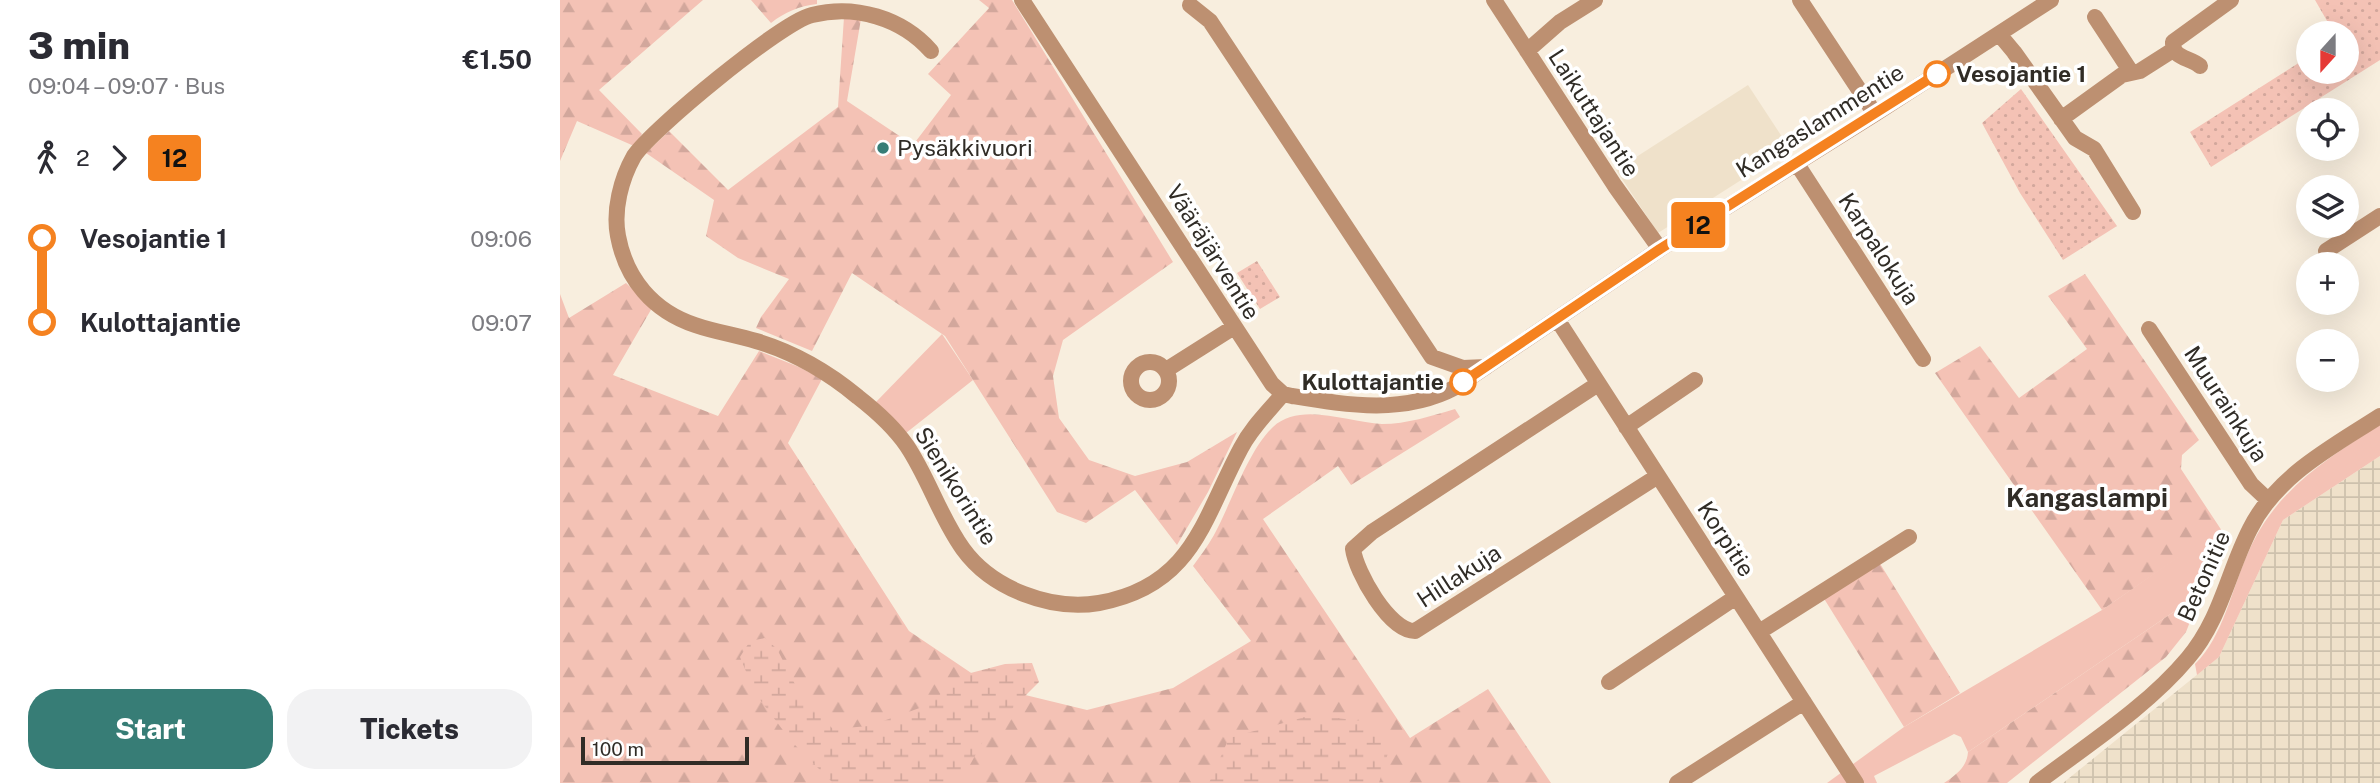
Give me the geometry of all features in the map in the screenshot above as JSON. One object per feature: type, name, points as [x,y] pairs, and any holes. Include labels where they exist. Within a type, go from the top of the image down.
[{"type":"street","name":"Vääräjärventie","points":[[1022,0],[1234,327],[1272,384],[1283,394]]},
{"type":"street","name":"Laikuttajantie","points":[[1494,0],[1615,186],[1660,249]]},
{"type":"street","points":[[1527,51],[1560,22],[1595,0]]},
{"type":"street","points":[[1800,0],[1875,114]]},
{"type":"street","name":"Kangaslammentie","points":[[1283,394],[1376,406],[1406,405],[1439,396],[1660,249],[2051,0]]},
{"type":"street","points":[[2200,66],[2176,54],[2173,42],[2231,0]]},
{"type":"street","points":[[1190,5],[1210,21],[1432,357],[1463,368],[1486,367]]},
{"type":"street","name":"Sienikorintie","points":[[932,51],[911,33],[888,20],[847,11],[807,16],[779,30],[659,128],[635,155],[622,182],[617,206],[617,233],[626,267],[640,288],[670,314],[695,325],[757,341],[802,359],[854,393],[879,414],[905,444],[965,552],[989,575],[1010,588],[1050,601],[1084,604],[1122,597],[1152,584],[1172,569],[1191,547],[1208,520],[1240,449],[1256,424],[1283,394]]},
{"type":"street","points":[[2095,17],[2131,72]]},
{"type":"street","points":[[1999,34],[2074,138],[2094,149],[2133,212]]},
{"type":"street","points":[[2061,119],[2122,75],[2140,71],[2173,50]]},
{"type":"street","name":"Karpalokuja","points":[[1797,164],[1923,359]]},
{"type":"street","points":[[2326,251],[2380,216]]},
{"type":"street","name":"Korpitie","points":[[1557,319],[1856,783]]},
{"type":"street","points":[[1166,370],[1234,327]]},
{"type":"street","name":"Muurainkuja","points":[[2150,329],[2251,484],[2269,500]]},
{"type":"street","name":"Hillakuja","points":[[1598,384],[1372,532],[1353,549],[1355,563],[1386,614],[1406,631],[1415,631],[1658,476]]},
{"type":"street","points":[[1626,427],[1688,384]]},
{"type":"street","name":"Betonitie","points":[[2037,783],[2147,698],[2188,659],[2211,626],[2250,528],[2269,500],[2304,465],[2380,416]]},
{"type":"street","points":[[1759,632],[1909,537]]},
{"type":"street","points":[[1609,682],[1737,597]]},
{"type":"street","points":[[1678,783],[1804,702]]},
{"type":"shaded area","points":[[1748,85],[1790,149],[1658,233],[1616,170]]},
{"type":"shaded area","points":[[2380,456],[2380,783],[2063,783],[2219,657],[2283,520]]},
{"type":"green space","points":[[560,0],[703,0],[599,90],[642,134],[634,146],[577,121],[560,161]]},
{"type":"green space","points":[[751,0],[817,0],[817,4],[793,10],[771,23]]},
{"type":"green space","points":[[979,0],[1012,0],[1173,262],[1063,340],[1053,376],[1059,418],[1089,460],[1135,476],[1187,462],[1237,432],[1208,492],[1177,545],[1135,490],[1086,523],[1057,512],[945,336],[852,273],[812,351],[756,328],[789,279],[738,258],[706,236],[714,200],[646,153],[669,131],[728,190],[838,107],[844,17],[861,19],[847,101],[913,145],[951,95],[928,74],[989,8]]},
{"type":"green space","points":[[2315,0],[2380,0],[2380,60],[2359,73],[2359,21],[2327,21]]},
{"type":"green space","points":[[2296,65],[2296,84],[2342,84],[2320,98],[2296,98],[2296,113],[2211,167],[2190,132]]},
{"type":"green space","points":[[2021,89],[2117,226],[2063,260],[2020,193],[1982,123]]},
{"type":"green space","points":[[1257,261],[1280,297],[1260,309],[1237,273]]},
{"type":"green space","points":[[2085,274],[2199,440],[2182,455],[2181,469],[2224,534],[2186,632],[2166,657],[2007,783],[1944,783],[1957,774],[1968,752],[2191,600],[2218,530],[2102,610],[1935,373],[1980,346],[2019,398],[2087,349],[2048,296]]},
{"type":"green space","points":[[626,283],[652,308],[613,375],[718,416],[759,351],[822,379],[788,443],[909,631],[992,687],[1087,710],[1173,688],[1251,641],[1193,566],[1214,535],[1256,449],[1273,427],[1284,419],[1297,415],[1326,415],[1391,424],[1455,409],[1460,417],[1351,485],[1338,466],[1263,519],[1410,738],[1488,689],[1551,783],[560,783],[560,294],[569,318]]},
{"type":"green space","points":[[942,334],[973,380],[906,433],[876,402]]},
{"type":"green space","points":[[2380,424],[2380,456],[2283,520],[2219,657],[2197,675],[2195,664],[2213,640],[2248,553],[2273,511],[2321,464]]},
{"type":"green space","points":[[2219,528],[2191,600],[1968,752],[1961,737],[1954,734],[1874,776],[1877,783],[1827,783],[1904,727],[2102,610]]},
{"type":"green space","points":[[1879,562],[1960,693],[1904,727],[1823,597]]},
{"type":"green space","points":[[765,638],[777,649],[803,700],[833,729],[869,726],[928,705],[963,675],[1005,664],[1032,663],[1039,682],[987,734],[960,783],[833,783],[791,741],[755,693],[740,657],[750,641]]},
{"type":"green space","points":[[1312,715],[1370,722],[1388,753],[1379,783],[1209,783],[1229,738]]},
{"type":"bus line","name":"12","points":[[1463,382],[1660,249],[1937,74]]},
{"type":"place","name":"Vesojantie 1","points":[[1937,74]]},
{"type":"place","name":"Pysäkkivuori","points":[[883,148]]},
{"type":"place","name":"Kulottajantie","points":[[1463,382]]},
{"type":"district","name":"Kangaslampi","points":[[2087,498]]}]
